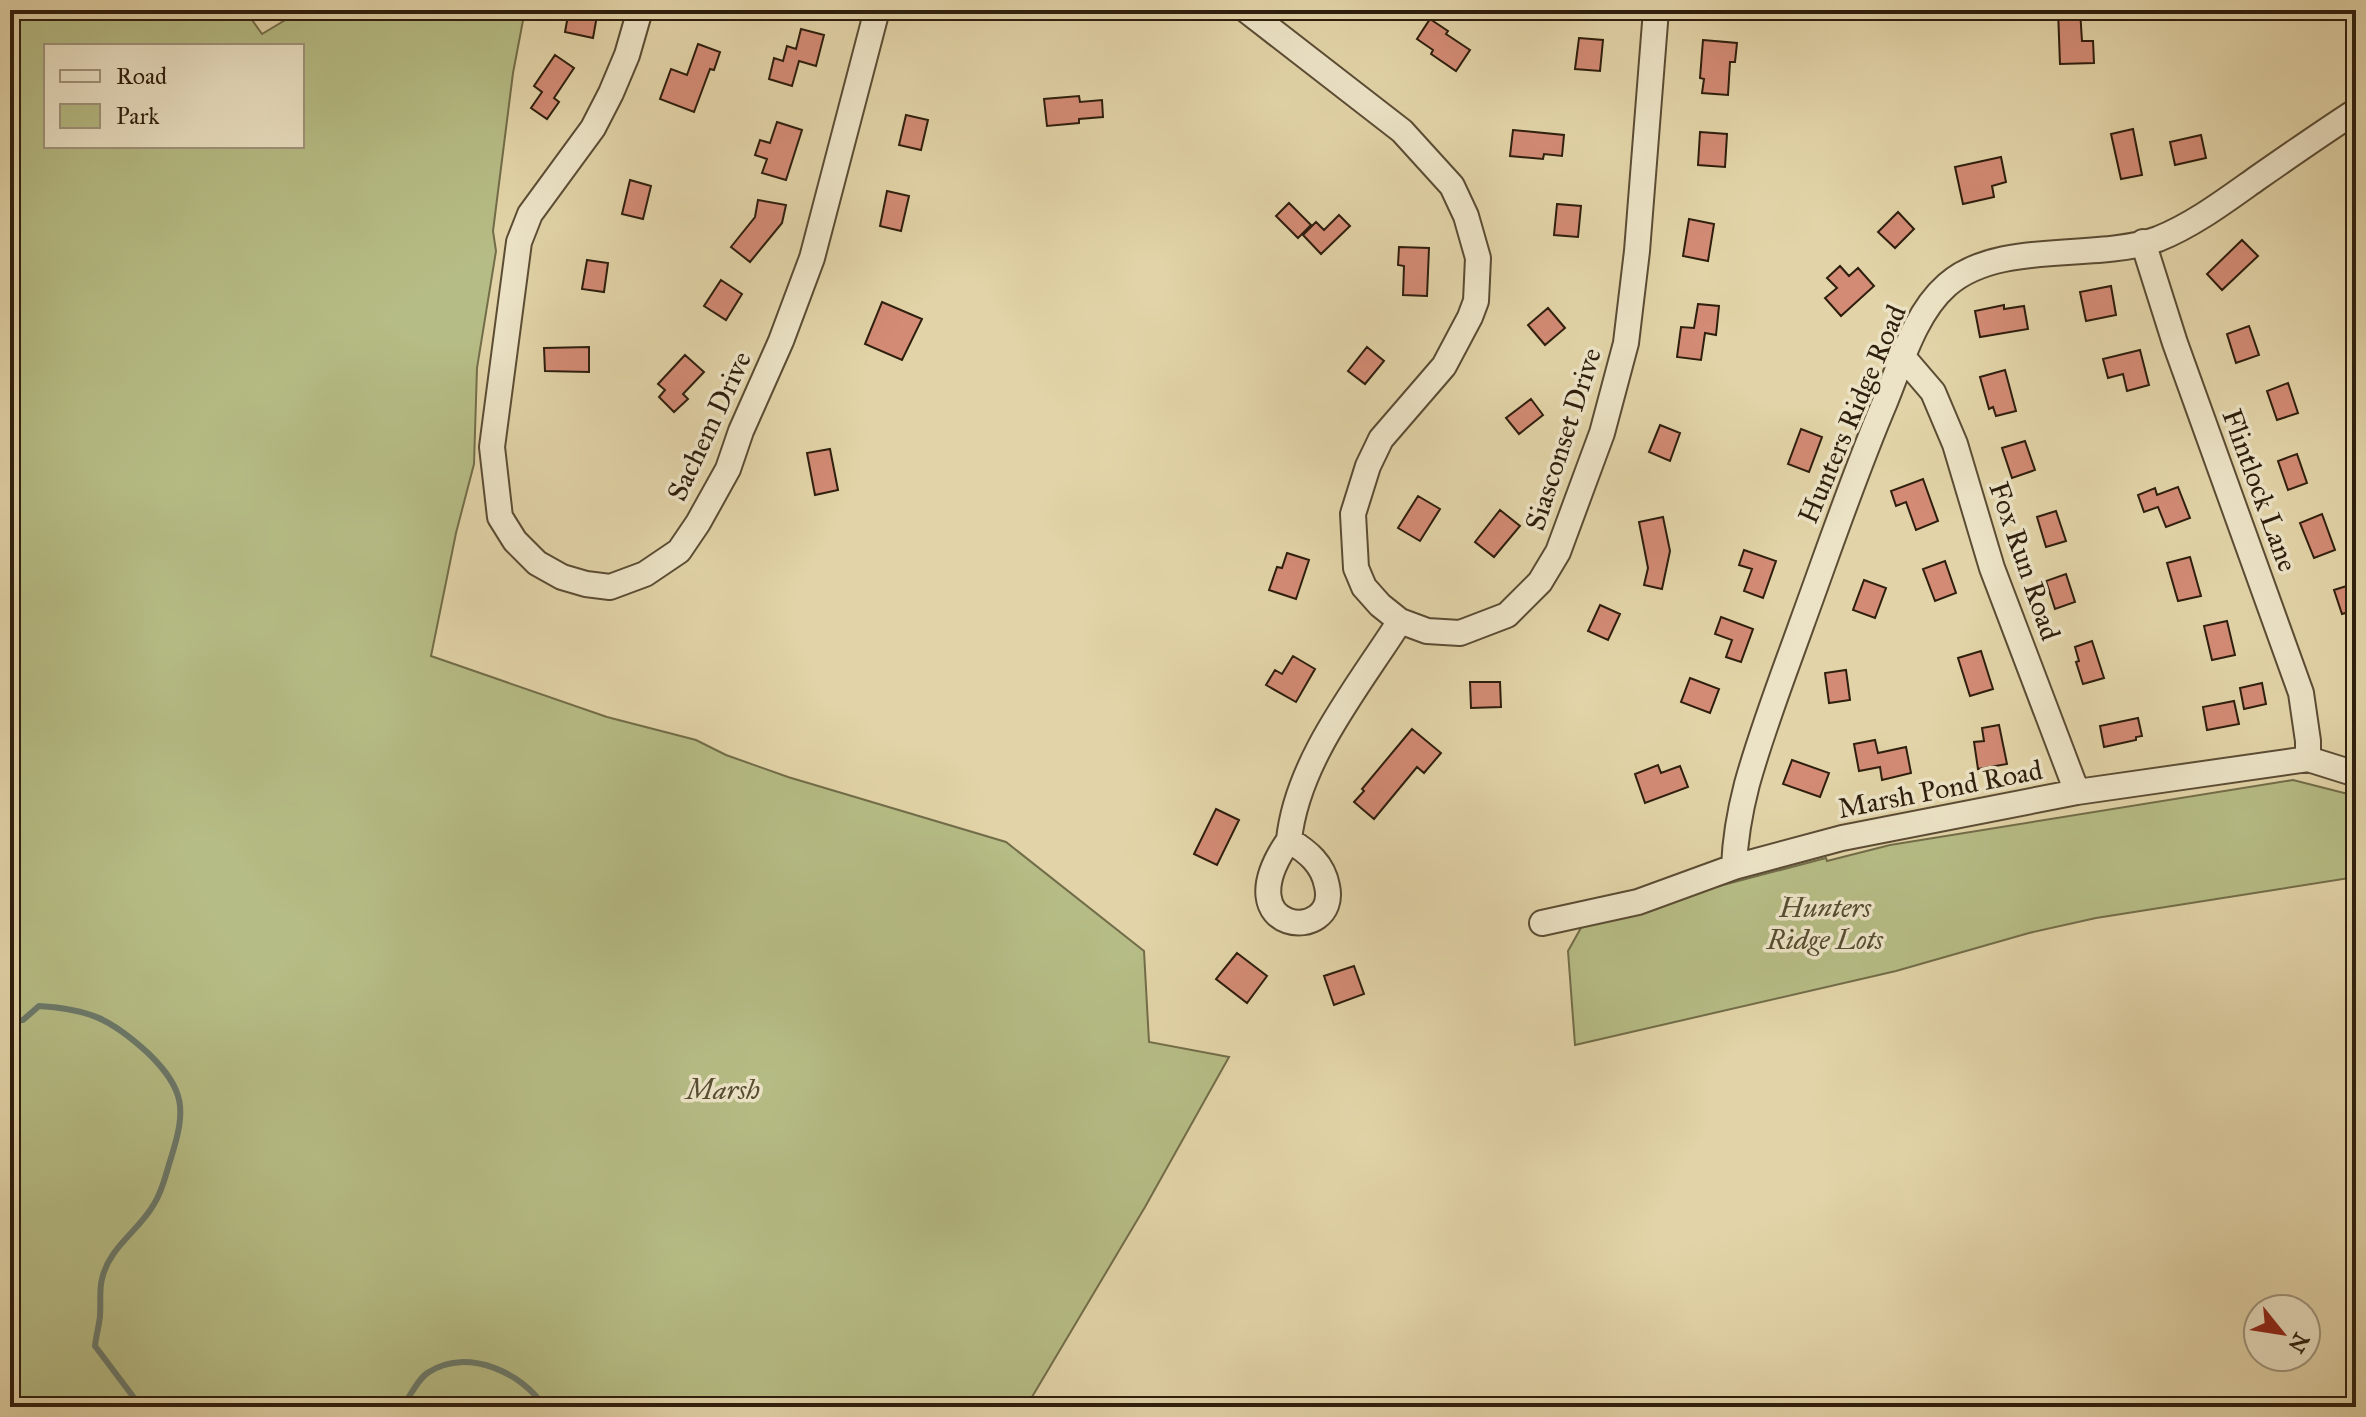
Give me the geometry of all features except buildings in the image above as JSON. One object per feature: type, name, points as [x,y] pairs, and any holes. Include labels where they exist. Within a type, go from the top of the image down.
[{"type":"street","name":"Sachem Drive","points":[[640,10],[627,55],[599,116],[530,214],[519,242],[492,447],[500,517],[515,541],[537,563],[562,577],[610,587],[645,574],[679,551],[728,469],[812,258],[877,10]]},
{"type":"street","name":"Siasconset Drive","points":[[1246,10],[1402,131],[1452,186],[1466,216],[1478,258],[1476,301],[1464,332],[1435,378],[1381,439],[1368,466],[1353,514],[1356,568],[1364,587],[1400,621],[1427,631],[1460,633],[1507,615],[1540,582],[1558,552],[1602,433],[1626,343],[1637,251],[1656,10]]},
{"type":"street","name":"Hunters Ridge Road","points":[[1734,867],[1734,846],[1747,784],[1851,483],[1903,357],[1927,308],[1947,285],[1969,271],[2017,258],[2077,253],[2143,242],[2170,234],[2356,111]]},
{"type":"street","name":"Flintlock Lane","points":[[2143,242],[2175,343],[2301,693],[2308,759]]},
{"type":"street","name":"Fox Run Road","points":[[1903,357],[1933,392],[1955,444],[1992,568],[2077,792]]},
{"type":"street","points":[[1289,840],[1292,817],[1305,776],[1328,733],[1400,621]]},
{"type":"street","name":"Marsh Pond Road","points":[[1542,923],[1638,902],[1734,867],[1842,838],[2077,792],[2308,759],[2356,774]]},
{"type":"green space","name":"Marsh","points":[[10,10],[245,10],[262,34],[302,10],[525,10],[513,73],[493,231],[496,251],[477,368],[474,464],[456,533],[431,656],[607,717],[696,740],[726,755],[788,777],[1006,842],[1144,951],[1149,1042],[1229,1057],[1145,1207],[1026,1407],[10,1407]]},
{"type":"green space","name":"Hunters Ridge Lots","points":[[2293,780],[2356,796],[2356,877],[2096,918],[2029,933],[1896,971],[1575,1045],[1568,951],[1582,926],[1590,920],[1826,858],[1827,861],[1890,845]]},
{"type":"waterway","points":[[10,1021],[23,1020],[39,1006],[86,1013],[110,1024],[148,1053],[161,1066],[176,1090],[179,1127],[162,1187],[148,1214],[111,1258],[101,1288],[95,1346],[141,1407]]},
{"type":"waterway","points":[[402,1407],[425,1375],[444,1365],[460,1362],[477,1363],[508,1374],[523,1384],[544,1407]]}]
